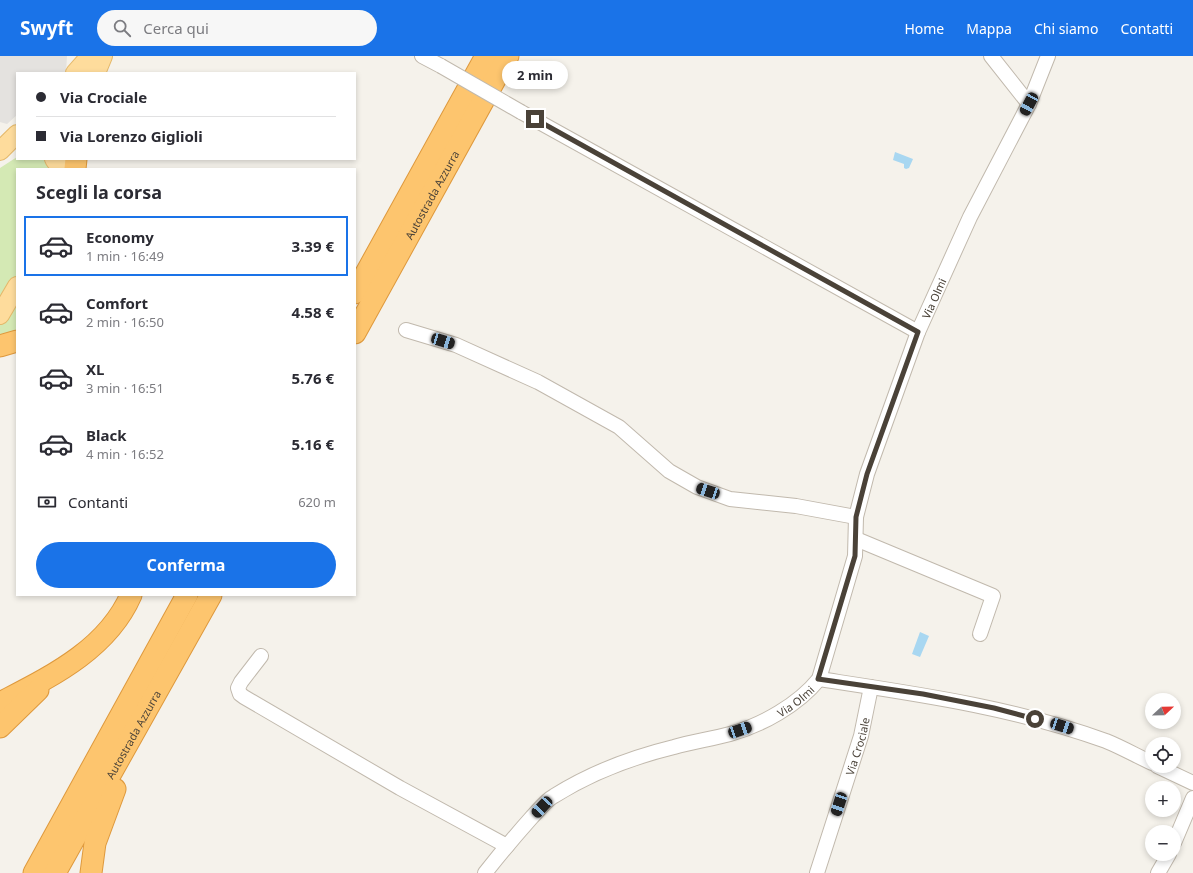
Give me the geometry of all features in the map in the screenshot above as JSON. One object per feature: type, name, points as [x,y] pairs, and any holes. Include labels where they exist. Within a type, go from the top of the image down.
[{"type":"highway","name":"Autostrada Azzurra","points":[[356,291],[486,56]]},
{"type":"highway","name":"Autostrada Azzurra","points":[[356,331],[508,56]]},
{"type":"highway","points":[[0,346],[16,341]]},
{"type":"highway","points":[[0,702],[52,676],[95,644],[120,615],[130,596]]},
{"type":"highway","name":"Autostrada Azzurra","points":[[34,873],[186,596]]},
{"type":"highway","name":"Autostrada Azzurra","points":[[55,873],[210,596]]},
{"type":"highway","points":[[0,727],[52,676]]},
{"type":"highway","points":[[91,873],[95,843],[110,800],[162,683]]},
{"type":"highway","points":[[28,873],[53,840]]},
{"type":"main road","points":[[76,72],[90,56]]},
{"type":"main road","points":[[96,72],[103,56]]},
{"type":"main road","points":[[0,151],[16,135]]},
{"type":"main road","points":[[0,159],[16,151]]},
{"type":"main road","points":[[0,314],[16,288]]},
{"type":"street","points":[[422,56],[918,332]]},
{"type":"street","points":[[991,56],[1029,104]]},
{"type":"street","name":"Via Olmi","points":[[485,873],[532,817],[552,797],[584,780],[628,761],[673,747],[731,734],[750,727],[784,710],[810,690],[818,679],[855,556],[856,517],[867,474],[918,332],[970,217],[1029,104],[1048,56]]},
{"type":"street","points":[[406,330],[456,345],[545,385],[619,427],[670,471],[697,488],[730,498],[796,506],[856,517]]},
{"type":"street","points":[[856,539],[993,596],[980,634]]},
{"type":"street","points":[[261,656],[241,682],[238,688],[240,694],[400,788],[507,846]]},
{"type":"street","points":[[818,679],[923,694],[1047,722],[1107,742],[1145,760]]},
{"type":"street","name":"Via Crociale","points":[[817,873],[861,736],[871,687]]},
{"type":"street","points":[[1172,773],[1193,783]]},
{"type":"street","points":[[1181,826],[1193,798]]},
{"type":"street","points":[[1158,873],[1165,861]]},
{"type":"green space","points":[[16,158],[16,160],[49,160],[54,168],[16,168],[16,278],[0,305],[0,168]]},
{"type":"green space","points":[[16,293],[16,338],[0,342],[0,319]]},
{"type":"shaded area","points":[[0,56],[67,56],[66,72],[16,72],[16,116],[7,124],[0,122]]},
{"type":"water","points":[[895,152],[913,159],[909,168],[904,168],[904,164],[893,160]]},
{"type":"water","points":[[920,632],[929,636],[920,657],[912,654]]},
{"type":"route","points":[[535,119],[750,240],[918,332],[867,474],[856,517],[855,556],[818,679],[923,694],[994,708],[1035,719]]}]
